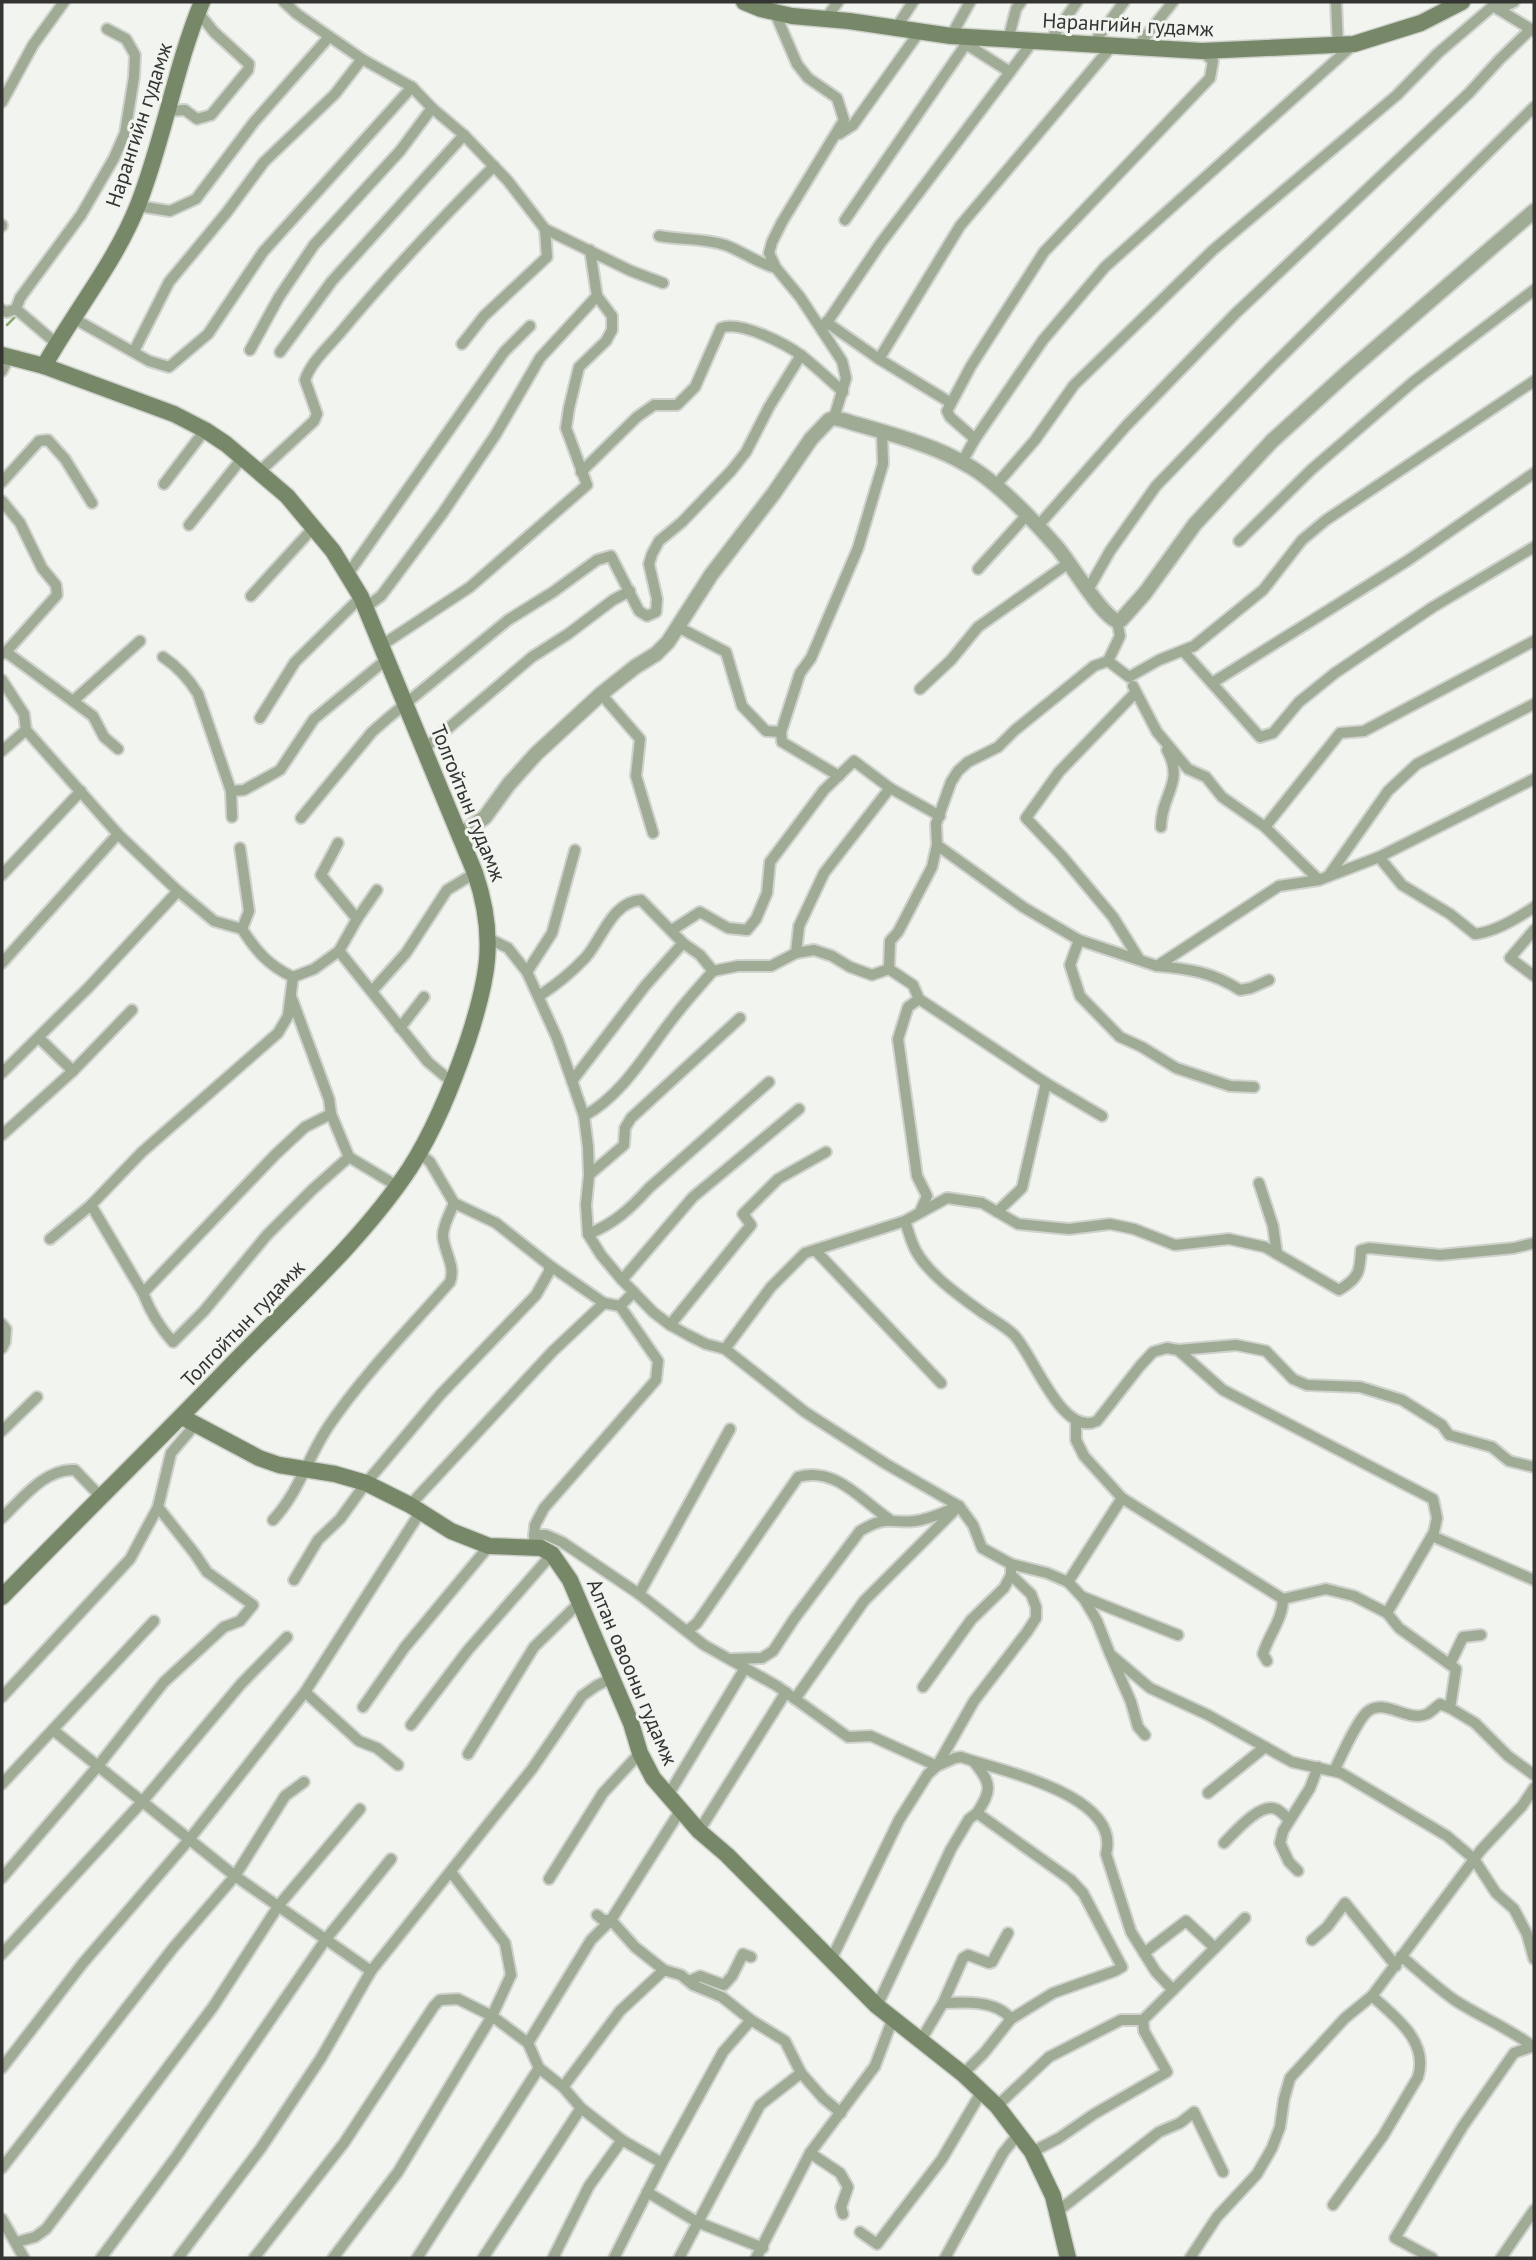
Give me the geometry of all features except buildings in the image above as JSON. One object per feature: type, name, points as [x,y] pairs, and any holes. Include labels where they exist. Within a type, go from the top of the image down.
[{"type":"main road","name":"Нарангийн гудамж","points":[[744,2],[805,18],[826,18],[951,36],[1202,51],[1346,45],[1421,23],[1462,2]]},
{"type":"main road","name":"Нарангийн гудамж","points":[[44,366],[113,257],[138,206],[200,7]]},
{"type":"main road","name":"Толгойтын гудамж","points":[[2,1597],[100,1496],[189,1421],[359,1233],[397,1185],[419,1153],[453,1083],[484,987],[488,961],[485,902],[425,747],[363,602],[348,574],[314,527],[260,471],[205,430],[174,414],[44,366],[4,361]]},
{"type":"main road","points":[[189,1421],[259,1458],[279,1465],[335,1474],[366,1483],[415,1508],[451,1531],[489,1546],[534,1541],[552,1554]]},
{"type":"main road","name":"Алтан овооны гудамж","points":[[552,1554],[564,1568],[631,1723],[640,1753],[653,1778],[699,1831],[734,1861],[877,2006],[963,2074],[997,2106],[1032,2152],[1053,2196],[1068,2258]]},
{"type":"street","points":[[2,103],[33,45],[64,2]]},
{"type":"street","points":[[284,2],[362,59],[412,87],[494,166],[545,229],[631,271],[663,283]]},
{"type":"street","points":[[826,18],[838,2]]},
{"type":"street","points":[[896,27],[912,2]]},
{"type":"street","points":[[951,36],[970,2]]},
{"type":"street","points":[[1008,40],[1016,9],[1021,2]]},
{"type":"street","points":[[824,326],[880,244],[1010,72],[1077,2]]},
{"type":"street","points":[[1093,44],[1124,2]]},
{"type":"street","points":[[1137,47],[1173,2]]},
{"type":"street","points":[[962,462],[1043,340],[1105,268],[1346,45],[1336,2]]},
{"type":"street","points":[[996,485],[1035,440],[1074,385],[1213,250],[1397,94],[1438,53],[1495,6],[1514,2]]},
{"type":"street","points":[[1038,526],[1126,426],[1236,313],[1533,30],[1495,6]]},
{"type":"street","points":[[169,111],[185,110],[197,119],[211,115],[248,70],[249,64],[214,32],[200,7]]},
{"type":"street","points":[[460,835],[485,817],[509,784],[536,754],[601,694],[656,654],[668,642],[711,575],[774,494],[811,439],[824,424],[834,418],[846,378],[842,362],[824,326],[776,268],[769,253],[772,242],[844,120],[836,98],[808,78],[797,64],[773,8]]},
{"type":"street","points":[[16,309],[20,298],[81,215],[125,133],[135,55],[126,39],[107,29]]},
{"type":"street","points":[[836,135],[853,125],[920,32]]},
{"type":"street","points":[[138,206],[170,211],[195,199],[254,122],[329,37]]},
{"type":"street","points":[[845,220],[966,44],[1010,72]]},
{"type":"street","points":[[879,359],[960,226],[1112,46]]},
{"type":"street","points":[[975,439],[950,417],[947,411],[971,366],[1044,252],[1210,78],[1213,61],[1202,51]]},
{"type":"street","points":[[134,351],[169,282],[264,162],[335,94],[362,59]]},
{"type":"street","points":[[73,318],[149,361],[169,367],[208,334],[263,252],[412,87]]},
{"type":"street","points":[[1089,588],[1110,551],[1156,486],[1271,367],[1534,107]]},
{"type":"street","points":[[250,351],[279,297],[314,245],[400,151],[432,108]]},
{"type":"street","points":[[280,352],[332,281],[464,135]]},
{"type":"street","points":[[260,471],[314,421],[317,414],[305,380],[314,363],[415,248],[494,166]]},
{"type":"street","points":[[1117,621],[1126,616],[1195,524],[1272,441],[1534,211]]},
{"type":"street","points":[[462,344],[484,316],[547,257],[545,229]]},
{"type":"street","points":[[659,236],[696,239],[727,246],[748,258],[776,268]]},
{"type":"street","points":[[231,790],[244,790],[280,770],[314,719],[385,652],[470,587],[587,485],[566,428],[579,367],[606,341],[612,330],[612,316],[597,296],[590,250]]},
{"type":"street","points":[[1239,541],[1312,469],[1413,382],[1534,290]]},
{"type":"street","points":[[260,718],[295,662],[363,602],[382,596],[496,434],[540,358],[597,296]]},
{"type":"street","points":[[2,310],[7,312],[16,309]]},
{"type":"street","points":[[16,309],[57,344]]},
{"type":"street","points":[[581,472],[637,417],[654,405],[677,405],[695,387],[721,328],[729,324],[752,330],[801,355],[843,393]]},
{"type":"street","points":[[348,574],[504,352],[530,326]]},
{"type":"street","points":[[824,326],[951,403]]},
{"type":"street","points":[[301,818],[372,732],[508,620],[597,560],[611,556],[639,611],[647,617],[656,612],[657,599],[649,564],[659,541],[681,522],[738,462],[801,355]]},
{"type":"street","points":[[1129,677],[1159,660],[1194,646],[1263,590],[1302,540],[1326,520],[1534,381]]},
{"type":"street","points":[[834,418],[930,447],[962,462],[996,485],[1070,562],[1107,614],[1117,621],[1120,636],[1108,661],[1094,666],[1068,685],[998,747],[968,762],[958,771],[951,782],[936,824],[937,845],[932,867],[890,942],[889,970]]},
{"type":"street","points":[[164,484],[205,430]]},
{"type":"street","points":[[839,776],[782,742],[781,732],[800,673],[811,658],[858,548],[883,464],[882,432]]},
{"type":"street","points":[[2,482],[38,441],[48,440],[65,459],[92,503]]},
{"type":"street","points":[[189,525],[243,457]]},
{"type":"street","points":[[1212,683],[1407,561],[1534,474]]},
{"type":"street","points":[[2,502],[20,523],[43,568],[56,586],[57,595],[4,653],[93,716],[104,737],[118,749]]},
{"type":"street","points":[[978,569],[1026,516]]},
{"type":"street","points":[[251,596],[314,527]]},
{"type":"street","points":[[1184,652],[1261,737],[1273,733],[1299,702],[1335,673],[1433,607],[1534,547]]},
{"type":"street","points":[[920,689],[951,660],[978,627],[1070,562]]},
{"type":"street","points":[[425,747],[532,657],[629,591]]},
{"type":"street","points":[[678,627],[726,652],[742,706],[766,731],[781,732]]},
{"type":"street","points":[[73,701],[140,641]]},
{"type":"street","points":[[1265,827],[1340,733],[1364,731],[1534,641]]},
{"type":"street","points":[[163,657],[190,681],[198,694],[231,790],[232,817]]},
{"type":"street","points":[[1108,661],[1129,677],[1175,769],[1175,777],[1161,813],[1161,827]]},
{"type":"street","points":[[2,680],[24,713],[26,730],[118,834],[214,921],[242,929],[256,951],[275,968],[293,977],[314,969],[339,951],[377,890]]},
{"type":"street","points":[[1136,692],[1059,772],[1026,818],[1113,917],[1139,960]]},
{"type":"street","points":[[601,694],[640,739],[636,776],[653,833]]},
{"type":"street","points":[[1324,878],[1388,791],[1417,764],[1534,705]]},
{"type":"street","points":[[2,751],[26,730]]},
{"type":"street","points":[[1157,732],[1188,769],[1206,777],[1222,797],[1265,827],[1324,878]]},
{"type":"street","points":[[672,930],[700,912],[728,928],[747,930],[756,919],[767,893],[770,862],[824,790],[854,761],[890,788],[940,816]]},
{"type":"street","points":[[1157,966],[1279,886],[1324,878],[1379,856],[1534,779]]},
{"type":"street","points":[[796,953],[799,926],[824,873],[890,788]]},
{"type":"street","points":[[2,875],[81,791]]},
{"type":"street","points":[[2,962],[118,834]]},
{"type":"street","points":[[338,843],[321,875],[357,919]]},
{"type":"street","points":[[937,845],[1023,907],[1079,940],[1157,966],[1193,969],[1225,980],[1240,990],[1269,980]]},
{"type":"street","points":[[240,848],[248,911],[242,929]]},
{"type":"street","points":[[527,972],[552,933],[575,850]]},
{"type":"street","points":[[1379,856],[1402,886],[1450,914],[1475,934],[1498,928],[1534,907]]},
{"type":"street","points":[[372,991],[406,953],[447,890],[475,873]]},
{"type":"street","points":[[2,1073],[39,1038],[178,891]]},
{"type":"street","points":[[539,996],[586,956],[622,906],[631,901],[641,900],[683,943],[700,955],[713,971]]},
{"type":"street","points":[[1534,930],[1510,958],[1534,976]]},
{"type":"street","points":[[488,938],[501,942],[508,948],[527,972],[572,1081],[584,1116],[589,1175],[586,1205],[588,1234],[601,1255],[622,1280],[670,1325],[706,1344],[725,1349],[805,1412],[886,1464],[959,1506],[973,1525],[982,1548],[1011,1570],[1031,1594],[1036,1607],[1036,1618],[974,1701],[937,1766]]},
{"type":"street","points":[[1079,940],[1070,965],[1080,996],[1120,1038],[1142,1047],[1176,1068],[1230,1086],[1254,1087]]},
{"type":"street","points":[[572,1081],[645,986],[683,943]]},
{"type":"street","points":[[584,1116],[601,1107],[637,1067],[676,1014],[713,971],[738,966],[771,966],[796,953],[814,950],[872,975],[889,970],[913,985],[919,999],[1046,1083],[1102,1116]]},
{"type":"street","points":[[339,951],[428,1062],[453,1083]]},
{"type":"street","points":[[50,1238],[91,1205],[142,1152],[278,1032],[288,1016],[293,977]]},
{"type":"street","points":[[291,997],[329,1099],[331,1114],[349,1157],[397,1185]]},
{"type":"street","points":[[400,1028],[424,997]]},
{"type":"street","points":[[919,999],[908,1007],[898,1039],[917,1176],[927,1196],[919,1213]]},
{"type":"street","points":[[2,1135],[74,1071],[132,1010]]},
{"type":"street","points":[[589,1175],[624,1145],[625,1128],[631,1118],[740,1018]]},
{"type":"street","points":[[39,1038],[74,1071]]},
{"type":"street","points":[[588,1234],[608,1226],[633,1206],[769,1082]]},
{"type":"street","points":[[997,1212],[1022,1188],[1046,1083]]},
{"type":"street","points":[[622,1280],[693,1197],[799,1109]]},
{"type":"street","points":[[143,1293],[275,1155],[305,1127],[331,1114]]},
{"type":"street","points":[[670,1325],[751,1225],[743,1214],[778,1179],[826,1152]]},
{"type":"street","points":[[419,1153],[430,1162],[454,1203],[496,1223],[549,1265],[604,1303],[621,1306],[658,1360],[656,1380],[544,1508],[535,1524],[534,1541],[547,1535],[562,1542],[639,1594],[704,1645],[791,1696],[848,1737],[872,1736],[937,1766]]},
{"type":"street","points":[[91,1205],[148,1306],[173,1342],[204,1311],[267,1235],[349,1157]]},
{"type":"street","points":[[1259,1182],[1273,1226],[1277,1254]]},
{"type":"street","points":[[725,1349],[771,1287],[805,1252],[905,1221],[947,1198],[982,1203],[1018,1224],[1069,1229],[1110,1224],[1134,1229],[1175,1245],[1229,1239],[1265,1247],[1339,1290],[1354,1281],[1361,1267],[1361,1250],[1369,1248],[1440,1255],[1514,1248],[1534,1243]]},
{"type":"street","points":[[273,1520],[296,1492],[304,1468],[329,1426],[370,1373],[450,1282],[453,1274],[443,1236],[444,1226],[454,1203]]},
{"type":"street","points":[[905,1221],[916,1252],[947,1287],[1014,1335],[1032,1359],[1045,1388],[1076,1422],[1090,1424],[1097,1421],[1153,1352],[1167,1348],[1178,1350],[1236,1345],[1266,1351],[1293,1379],[1307,1385],[1360,1387],[1402,1400],[1442,1425],[1449,1435],[1492,1447],[1509,1461],[1534,1467]]},
{"type":"street","points":[[815,1250],[941,1383]]},
{"type":"street","points":[[294,1580],[318,1540],[340,1519],[366,1483],[440,1395],[536,1295],[549,1272],[549,1265]]},
{"type":"street","points":[[621,1306],[634,1292]]},
{"type":"street","points":[[2,2068],[83,1963],[188,1841],[304,1692],[415,1508],[553,1351],[604,1303]]},
{"type":"street","points":[[2,1324],[6,1329],[2,1348]]},
{"type":"street","points":[[1178,1350],[1223,1390],[1433,1499],[1437,1518],[1432,1536],[1387,1613]]},
{"type":"street","points":[[2,1431],[37,1397]]},
{"type":"street","points":[[2,1697],[130,1559],[158,1507],[171,1453],[189,1421]]},
{"type":"street","points":[[1076,1422],[1076,1440],[1084,1456],[1122,1498],[1283,1599],[1326,1589],[1353,1596],[1387,1613],[1399,1628],[1456,1669],[1450,1708]]},
{"type":"street","points":[[639,1594],[730,1429]]},
{"type":"street","points":[[2,1518],[40,1483],[64,1469],[75,1470],[100,1496]]},
{"type":"street","points":[[687,1631],[697,1623],[798,1477],[809,1473],[829,1476],[852,1489],[889,1519]]},
{"type":"street","points":[[1068,1582],[1122,1498]]},
{"type":"street","points":[[730,1659],[762,1658],[773,1651],[860,1531],[873,1523],[889,1519],[912,1521],[934,1517],[959,1506]]},
{"type":"street","points":[[699,1831],[791,1696],[864,1601],[959,1506]]},
{"type":"street","points":[[2,1878],[98,1766],[164,1682],[224,1627],[240,1621],[253,1605],[207,1572],[158,1507]]},
{"type":"street","points":[[1432,1536],[1534,1580]]},
{"type":"street","points":[[363,1707],[405,1647],[489,1546]]},
{"type":"street","points":[[411,1725],[468,1650],[552,1554]]},
{"type":"street","points":[[1011,1570],[1047,1573],[1068,1582],[1083,1597],[1097,1621],[1131,1702],[1138,1727],[1145,1735]]},
{"type":"street","points":[[923,1687],[971,1620],[1004,1588],[1011,1570]]},
{"type":"street","points":[[1083,1597],[1178,1635]]},
{"type":"street","points":[[1267,1661],[1263,1654],[1268,1637],[1283,1612],[1283,1599]]},
{"type":"street","points":[[468,1754],[534,1647],[579,1603]]},
{"type":"street","points":[[2,1784],[154,1621]]},
{"type":"street","points":[[1450,1664],[1463,1637],[1481,1635]]},
{"type":"street","points":[[2,1954],[142,1802],[241,1685],[287,1637]]},
{"type":"street","points":[[1110,1654],[1150,1688],[1208,1715],[1292,1762],[1341,1773],[1447,1836],[1474,1859],[1496,1893],[1514,1909],[1527,1934],[1534,1959]]},
{"type":"street","points":[[667,1797],[745,1668]]},
{"type":"street","points":[[178,2258],[261,2148],[321,2058],[371,1971],[532,1769],[582,1696],[612,1678]]},
{"type":"street","points":[[304,1692],[359,1741],[376,1748],[398,1765]]},
{"type":"street","points":[[1334,1771],[1346,1745],[1367,1712],[1378,1708],[1393,1709],[1410,1715],[1425,1715],[1440,1704],[1475,1723],[1508,1756],[1534,1775]]},
{"type":"street","points":[[52,1730],[188,1841],[371,1971]]},
{"type":"street","points":[[1208,1793],[1265,1747]]},
{"type":"street","points":[[549,1879],[603,1793],[640,1753]]},
{"type":"street","points":[[831,1960],[899,1820],[928,1774],[937,1766],[955,1758],[1040,1782],[1072,1798],[1099,1819],[1107,1832],[1109,1844],[1106,1854],[1131,1931],[1156,1972],[1173,1990]]},
{"type":"street","points":[[877,2006],[951,1849],[987,1797],[989,1786],[986,1776],[974,1762]]},
{"type":"street","points":[[1298,1871],[1289,1862],[1280,1843],[1283,1831],[1310,1788],[1318,1767]]},
{"type":"street","points":[[2,2168],[173,1948],[235,1876],[285,1796],[304,1782]]},
{"type":"street","points":[[1190,2258],[1217,2217],[1257,2174],[1272,2148],[1280,2127],[1290,2078],[1345,2018],[1372,1996],[1474,1859],[1522,1806],[1534,1788]]},
{"type":"street","points":[[1224,1843],[1256,1813],[1268,1807],[1278,1809],[1289,1820]]},
{"type":"street","points":[[17,2242],[35,2238],[46,2229],[213,2007],[279,1905],[360,1809]]},
{"type":"street","points":[[528,2043],[536,2034],[591,1940],[611,1920],[680,1811]]},
{"type":"street","points":[[963,2074],[1011,2019],[1053,1993],[1115,1972],[1122,1966],[1083,1893],[1071,1880],[977,1813]]},
{"type":"street","points":[[101,2258],[176,2157],[326,1939],[391,1859]]},
{"type":"street","points":[[333,2258],[398,2172],[492,2016],[511,1975],[505,1942],[451,1872]]},
{"type":"street","points":[[1312,1940],[1327,1927],[1345,1903],[1399,1961],[1456,2000],[1533,2046]]},
{"type":"street","points":[[597,1915],[603,1920],[611,1920],[635,1947],[664,1970],[681,1975],[689,1982],[722,1997],[751,2020],[785,2041],[801,2073],[822,2098],[841,2113]]},
{"type":"street","points":[[997,2106],[1049,2057],[1121,2020],[1143,2020],[1245,1918]]},
{"type":"street","points":[[1144,1953],[1186,1921],[1215,1948]]},
{"type":"street","points":[[922,2040],[943,2003],[963,1958],[968,1955],[989,1964],[1008,1933]]},
{"type":"street","points":[[689,1982],[700,1976],[724,1984],[732,1976],[743,1954],[751,1957]]},
{"type":"street","points":[[563,2087],[620,2011],[664,1970]]},
{"type":"street","points":[[1333,2205],[1383,2136],[1418,2077],[1421,2067],[1415,2042],[1407,2027],[1372,1996]]},
{"type":"street","points":[[254,2258],[344,2143],[440,2000],[458,2000],[492,2016],[528,2043],[539,2068],[563,2087],[581,2108],[622,2140],[662,2163]]},
{"type":"street","points":[[943,2003],[974,2003],[1001,2010],[1011,2019]]},
{"type":"street","points":[[756,2258],[810,2153],[875,2066],[893,2018]]},
{"type":"street","points":[[614,2258],[723,2052],[751,2020]]},
{"type":"street","points":[[1032,2152],[1167,2072],[1144,2031],[1143,2020]]},
{"type":"street","points":[[1432,2258],[1395,2238],[1463,2126],[1514,2053],[1533,2046]]},
{"type":"street","points":[[417,2258],[539,2068]]},
{"type":"street","points":[[679,2258],[760,2105],[801,2073]]},
{"type":"street","points":[[860,2232],[877,2244],[942,2159],[982,2091]]},
{"type":"street","points":[[483,2258],[581,2108]]},
{"type":"street","points":[[1058,2211],[1159,2132],[1180,2123],[1194,2112],[1223,2172]]},
{"type":"street","points":[[944,2258],[1003,2153],[1019,2133]]},
{"type":"street","points":[[552,2258],[589,2186],[622,2140]]},
{"type":"street","points":[[810,2153],[840,2173],[848,2187],[841,2207],[843,2214]]},
{"type":"street","points":[[647,2192],[697,2221],[763,2248]]},
{"type":"street","points":[[1501,2258],[1534,2210]]},
{"type":"street","points":[[2,2218],[24,2258]]},
{"type":"waterway","points":[[7,325],[16,316]]}]
